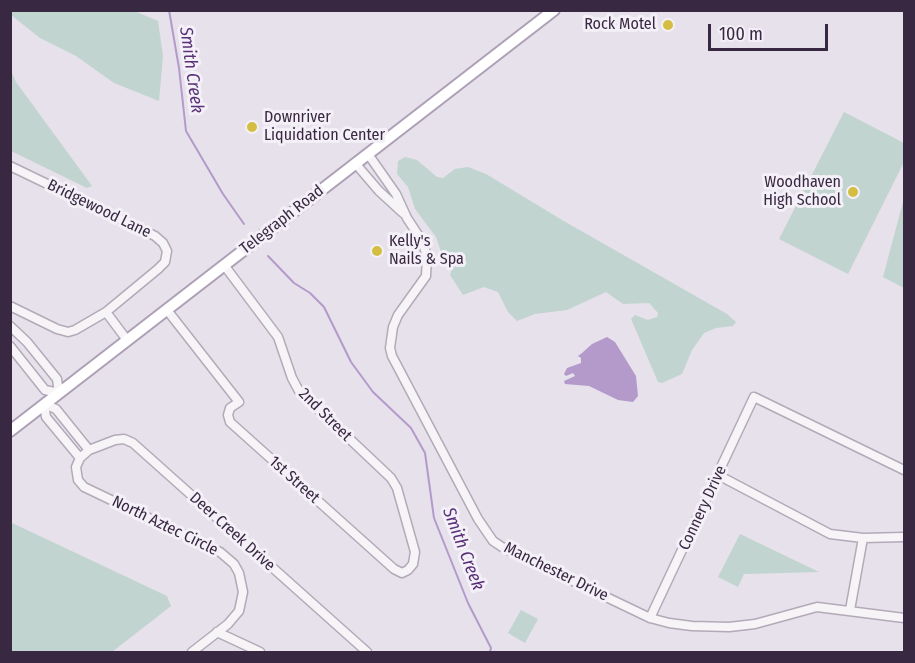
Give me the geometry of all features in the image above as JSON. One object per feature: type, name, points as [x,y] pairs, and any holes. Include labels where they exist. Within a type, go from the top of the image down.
[{"type":"main road","name":"Telegraph Road","points":[[10,431],[554,10]]},
{"type":"street","name":"Manchester Drive","points":[[368,154],[396,194],[407,218],[423,241],[428,256],[427,269],[422,282],[395,321],[390,348],[395,362],[484,529],[494,541],[502,547],[650,618],[692,626],[729,627],[754,624],[817,607],[904,618]]},
{"type":"street","name":"Manchester Drive","points":[[356,164],[379,191],[407,218]]},
{"type":"street","name":"Bridgewood Lane","points":[[10,166],[155,236],[163,243],[167,251],[165,262],[82,328],[68,332],[57,329],[10,306]]},
{"type":"street","name":"2nd Street","points":[[224,265],[278,337],[292,378],[299,391],[391,478],[400,495]]},
{"type":"street","name":"1st Street","points":[[166,310],[239,402],[230,408],[228,414],[230,423],[394,569],[402,573],[413,564],[415,552],[400,495]]},
{"type":"street","points":[[105,312],[127,340]]},
{"type":"street","points":[[10,326],[27,342],[57,379],[59,393],[45,390],[13,349],[27,342]]},
{"type":"street","name":"Connery Drive","points":[[650,618],[754,397],[904,470]]},
{"type":"street","points":[[44,404],[56,409],[89,450]]},
{"type":"street","points":[[44,404],[46,417],[80,458]]},
{"type":"street","name":"Deer Creek Drive","points":[[80,458],[89,450],[115,440],[133,443],[367,652]]},
{"type":"street","name":"North Aztec Circle","points":[[80,458],[76,474],[84,487],[220,552],[234,564],[243,583],[242,603],[234,618],[192,652]]},
{"type":"street","points":[[718,475],[830,534],[863,538],[904,537]]},
{"type":"street","points":[[850,610],[863,538]]},
{"type":"street","points":[[217,632],[260,652]]},
{"type":"shaded area","points":[[10,11],[134,11],[158,21],[163,56],[159,101],[114,83],[76,56],[40,38],[11,15]]},
{"type":"shaded area","points":[[11,71],[16,82],[92,186],[87,188],[11,151]]},
{"type":"shaded area","points":[[844,112],[904,143],[904,162],[848,274],[779,239]]},
{"type":"shaded area","points":[[405,157],[417,160],[437,177],[443,178],[455,169],[468,167],[486,174],[727,314],[736,322],[733,326],[716,328],[704,333],[692,350],[682,374],[662,383],[658,382],[631,319],[635,315],[648,320],[657,317],[658,313],[649,303],[623,304],[606,292],[567,310],[535,314],[517,321],[508,312],[498,292],[484,287],[463,295],[450,275],[453,266],[441,252],[436,237],[415,209],[408,187],[397,174],[398,161]]},
{"type":"shaded area","points":[[904,198],[904,288],[883,277]]},
{"type":"shaded area","points":[[607,337],[615,342],[636,376],[638,396],[633,402],[618,400],[589,386],[565,384],[564,381],[575,376],[573,373],[566,376],[564,374],[567,368],[581,363],[581,358],[578,356],[592,344]]},
{"type":"shaded area","points":[[10,522],[167,596],[171,606],[112,652],[11,652]]},
{"type":"shaded area","points":[[740,534],[819,572],[744,574],[738,587],[718,577]]},
{"type":"shaded area","points":[[521,610],[538,619],[525,643],[508,633]]},
{"type":"waterway","name":"Smith Creek","points":[[169,10],[179,68],[186,131],[223,194],[244,224]]},
{"type":"waterway","name":"Smith Creek","points":[[268,256],[294,283],[310,293],[324,307],[351,362],[373,392],[411,428],[425,453],[434,518],[468,603],[491,648],[490,652]]},
{"type":"place","name":"Rock Motel","points":[[668,25]]},
{"type":"place","name":"Downriver Liquidation Center","points":[[252,127]]},
{"type":"place","name":"Woodhaven High School","points":[[853,192]]},
{"type":"place","name":"Kelly's Nails & Spa","points":[[377,251]]}]
